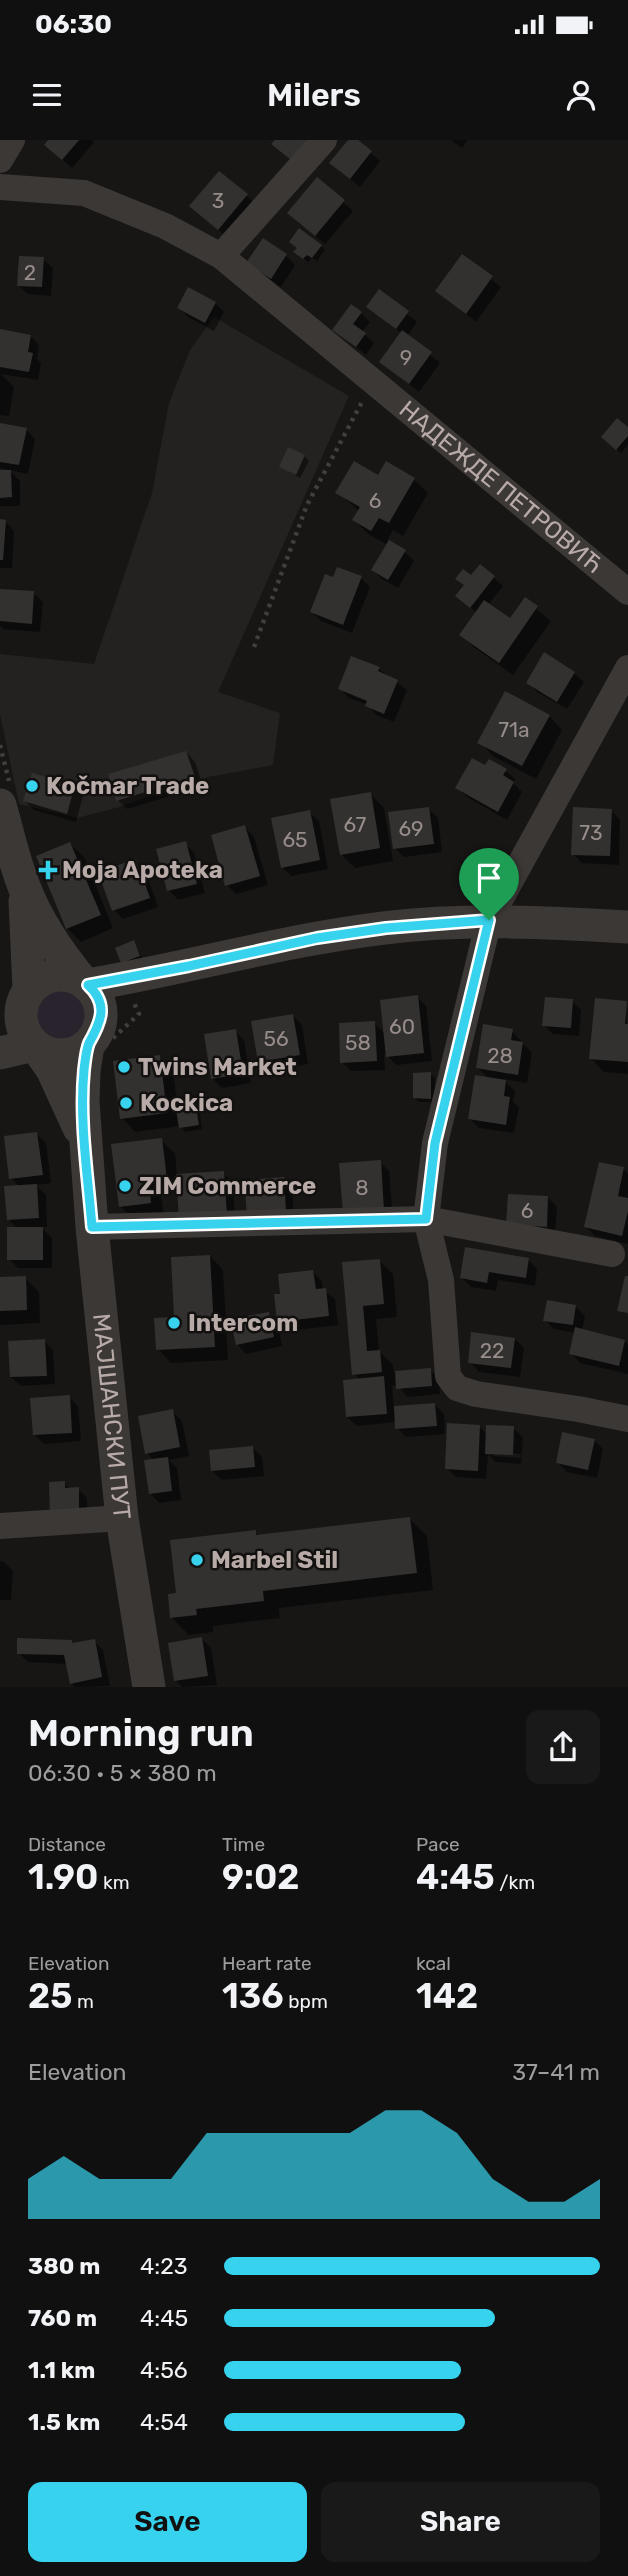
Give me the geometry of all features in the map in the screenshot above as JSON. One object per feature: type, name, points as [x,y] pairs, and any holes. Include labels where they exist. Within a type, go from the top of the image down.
[{"type":"street","points":[[0,160],[12,140]]},
{"type":"street","points":[[221,256],[324,140]]},
{"type":"street","name":"НАДЕЖДЕ ПЕТРОВИЋ","points":[[0,187],[84,193],[165,226],[221,256],[628,593]]},
{"type":"street","points":[[628,668],[489,920],[435,1143],[426,1219],[441,1280],[448,1377],[457,1388],[476,1394],[628,1419]]},
{"type":"street","points":[[0,805],[24,888],[48,934],[98,999],[101,1021],[92,1040]]},
{"type":"street","points":[[24,888],[26,995],[20,1014],[22,1027],[36,1047],[50,1054],[64,1056],[77,1052],[132,1000],[189,966]]},
{"type":"street","points":[[0,1026],[26,995],[48,976],[72,976],[85,983],[189,966],[317,938],[386,928],[489,920],[628,927]]},
{"type":"street","name":"МАЈШАНСКИ ПУТ","points":[[92,1040],[83,1091],[92,1227],[122,1518],[149,1687]]},
{"type":"street","points":[[0,1054],[36,1047]]},
{"type":"street","name":"МАЈШАНСКИ ПУТ","points":[[36,1047],[57,1079],[85,1143]]},
{"type":"street","points":[[92,1227],[426,1219],[612,1254]]},
{"type":"street","points":[[0,1526],[122,1518]]},
{"type":"path","name":"НАДЕЖДЕ ПЕТРОВИЋ","points":[[254,647],[307,505],[373,381]]},
{"type":"shaded area","points":[[214,317],[349,396],[218,692],[280,713],[273,765],[208,777],[77,818],[19,804],[0,714],[0,654],[94,664],[152,493],[169,403],[190,350]]},
{"type":"shaded area","points":[[60,988],[70,990],[78,996],[84,1004],[84,1024],[78,1032],[70,1038],[60,1040],[50,1038],[42,1032],[36,1024],[34,1014],[36,1004],[42,996],[50,990]]},
{"type":"building","points":[[48,140],[79,140],[62,160],[44,145]]},
{"type":"building","points":[[275,140],[314,140],[295,163],[271,144]]},
{"type":"building","points":[[348,140],[358,140],[372,151],[350,179],[329,163]]},
{"type":"building","points":[[219,171],[248,194],[218,230],[189,206]]},
{"type":"building","points":[[317,177],[345,200],[315,236],[287,213]]},
{"type":"building","points":[[299,228],[322,245],[312,258],[307,255],[303,259],[293,252],[297,248],[289,242]]},
{"type":"building","points":[[263,238],[287,254],[271,279],[246,263]]},
{"type":"building","points":[[462,254],[493,276],[466,314],[435,291]]},
{"type":"building","points":[[19,256],[44,257],[42,287],[17,286]]},
{"type":"building","points":[[188,287],[216,302],[205,323],[177,308]]},
{"type":"building","points":[[379,289],[409,311],[396,329],[366,307]]},
{"type":"building","points":[[351,304],[362,312],[353,324],[366,333],[356,347],[332,330]]},
{"type":"building","points":[[0,329],[31,335],[28,352],[33,353],[29,372],[0,367]]},
{"type":"building","points":[[402,330],[432,352],[409,384],[379,362]]},
{"type":"building","points":[[617,418],[628,427],[628,436],[616,450],[601,437]]},
{"type":"building","points":[[0,423],[27,428],[19,465],[0,462]]},
{"type":"building","points":[[288,447],[305,455],[296,475],[279,467]]},
{"type":"building","points":[[354,461],[378,475],[386,461],[415,478],[389,523],[379,518],[371,531],[352,520],[360,507],[335,493]]},
{"type":"building","points":[[0,470],[11,470],[12,497],[0,498]]},
{"type":"building","points":[[0,519],[6,520],[3,560],[0,560]]},
{"type":"building","points":[[389,540],[406,550],[388,580],[371,570]]},
{"type":"building","points":[[480,564],[495,576],[470,608],[455,596],[464,585],[455,579],[463,569],[471,575]]},
{"type":"building","points":[[337,567],[362,576],[343,625],[310,612],[325,574],[333,577]]},
{"type":"building","points":[[0,589],[34,591],[32,624],[0,621]]},
{"type":"building","points":[[525,597],[538,606],[499,663],[459,635],[484,600],[510,618]]},
{"type":"building","points":[[544,652],[575,672],[557,702],[526,683]]},
{"type":"building","points":[[351,656],[380,667],[378,671],[398,680],[384,714],[365,706],[367,701],[338,689]]},
{"type":"building","points":[[505,691],[550,715],[522,766],[477,743]]},
{"type":"building","points":[[186,751],[195,777],[116,801],[108,774]]},
{"type":"building","points":[[472,758],[485,765],[489,759],[507,769],[503,775],[514,782],[498,812],[455,788]]},
{"type":"building","points":[[32,773],[75,785],[67,814],[23,801]]},
{"type":"building","points":[[371,792],[380,848],[340,855],[330,799]]},
{"type":"building","points":[[429,807],[434,844],[393,849],[388,812]]},
{"type":"building","points":[[573,807],[612,809],[610,856],[571,855]]},
{"type":"building","points":[[310,810],[320,860],[281,868],[271,818]]},
{"type":"building","points":[[245,825],[260,876],[225,886],[211,835]]},
{"type":"building","points":[[186,841],[197,884],[167,891],[156,849]]},
{"type":"building","points":[[70,842],[101,915],[66,929],[36,856]]},
{"type":"building","points":[[136,859],[150,898],[112,911],[98,872]]},
{"type":"building","points":[[134,940],[140,956],[121,963],[115,948]]},
{"type":"building","points":[[418,995],[424,1053],[386,1057],[380,1000]]},
{"type":"building","points":[[545,997],[573,999],[571,1028],[542,1026]]},
{"type":"building","points":[[595,998],[627,1001],[625,1024],[628,1024],[628,1062],[589,1059]]},
{"type":"building","points":[[293,1014],[300,1055],[258,1062],[251,1021]]},
{"type":"building","points":[[375,1021],[377,1061],[340,1063],[339,1023]]},
{"type":"building","points":[[483,1024],[513,1029],[511,1040],[523,1042],[518,1075],[476,1068]]},
{"type":"building","points":[[236,1029],[243,1074],[211,1079],[204,1034]]},
{"type":"building","points":[[160,1055],[167,1113],[120,1119],[113,1061]]},
{"type":"building","points":[[431,1072],[431,1099],[413,1098],[413,1073]]},
{"type":"building","points":[[475,1075],[506,1080],[504,1096],[510,1097],[506,1125],[468,1119]]},
{"type":"building","points":[[196,1107],[199,1125],[179,1128],[176,1110]]},
{"type":"building","points":[[37,1132],[43,1175],[9,1179],[4,1136]]},
{"type":"building","points":[[162,1138],[167,1179],[149,1181],[151,1203],[119,1207],[111,1144]]},
{"type":"building","points":[[381,1160],[384,1211],[343,1214],[339,1163]]},
{"type":"building","points":[[599,1162],[624,1167],[618,1196],[628,1198],[628,1211],[622,1236],[584,1227]]},
{"type":"building","points":[[224,1171],[227,1215],[179,1219],[176,1174]]},
{"type":"building","points":[[284,1177],[286,1211],[247,1215],[244,1180]]},
{"type":"building","points":[[37,1184],[39,1218],[7,1220],[4,1186]]},
{"type":"building","points":[[508,1194],[548,1196],[547,1227],[506,1224]]},
{"type":"building","points":[[7,1227],[43,1227],[43,1260],[7,1260]]},
{"type":"building","points":[[465,1247],[529,1258],[526,1278],[489,1272],[487,1283],[460,1278]]},
{"type":"building","points":[[210,1255],[215,1347],[156,1350],[154,1318],[174,1317],[171,1257]]},
{"type":"building","points":[[380,1259],[384,1304],[363,1306],[367,1351],[380,1350],[382,1372],[352,1375],[342,1262]]},
{"type":"building","points":[[313,1270],[316,1289],[326,1288],[329,1316],[277,1322],[274,1294],[280,1294],[278,1274]]},
{"type":"building","points":[[26,1276],[27,1310],[0,1311],[0,1277]]},
{"type":"building","points":[[625,1276],[628,1276],[628,1313],[617,1311]]},
{"type":"building","points":[[547,1300],[576,1305],[573,1325],[543,1321]]},
{"type":"building","points":[[269,1312],[274,1337],[236,1345],[230,1319]]},
{"type":"building","points":[[575,1327],[625,1340],[619,1366],[569,1354]]},
{"type":"building","points":[[471,1332],[515,1338],[511,1368],[468,1363]]},
{"type":"building","points":[[45,1339],[47,1376],[10,1377],[8,1341]]},
{"type":"building","points":[[431,1368],[432,1386],[396,1389],[395,1371]]},
{"type":"building","points":[[384,1376],[387,1414],[346,1417],[343,1380]]},
{"type":"building","points":[[70,1395],[72,1433],[33,1435],[30,1398]]},
{"type":"building","points":[[435,1403],[437,1426],[395,1429],[394,1406]]},
{"type":"building","points":[[173,1409],[180,1447],[145,1454],[138,1416]]},
{"type":"building","points":[[447,1423],[480,1425],[478,1471],[445,1469]]},
{"type":"building","points":[[486,1425],[514,1426],[513,1455],[485,1454]]},
{"type":"building","points":[[562,1432],[595,1439],[588,1470],[556,1463]]},
{"type":"building","points":[[253,1446],[255,1467],[211,1471],[209,1450]]},
{"type":"building","points":[[168,1457],[172,1491],[149,1494],[144,1460]]},
{"type":"building","points":[[65,1481],[65,1488],[79,1487],[79,1517],[50,1518],[49,1482]]},
{"type":"building","points":[[410,1517],[417,1573],[263,1591],[264,1601],[196,1609],[197,1615],[170,1618],[168,1594],[176,1593],[170,1540],[256,1530],[256,1535]]},
{"type":"building","points":[[202,1637],[208,1676],[174,1681],[168,1643]]},
{"type":"building","points":[[17,1638],[72,1640],[72,1643],[95,1639],[102,1677],[70,1684],[64,1655],[17,1654]]},
{"type":"place","name":"Kočmar Trade","points":[[32,786]]},
{"type":"place","name":"Moja Apoteka","points":[[48,870]]},
{"type":"place","name":"Twins Market","points":[[124,1067]]},
{"type":"place","name":"Kockica","points":[[126,1103]]},
{"type":"place","name":"ZIM Commerce","points":[[125,1186]]},
{"type":"place","name":"Intercom","points":[[174,1323]]},
{"type":"place","name":"Marbel Stil","points":[[197,1560]]},
{"type":"route","points":[[489,920],[435,1143],[426,1219],[92,1227],[85,1143],[84,1070],[88,1045],[101,1021],[101,1010],[98,999],[88,985],[317,938],[386,928],[489,920]]}]
